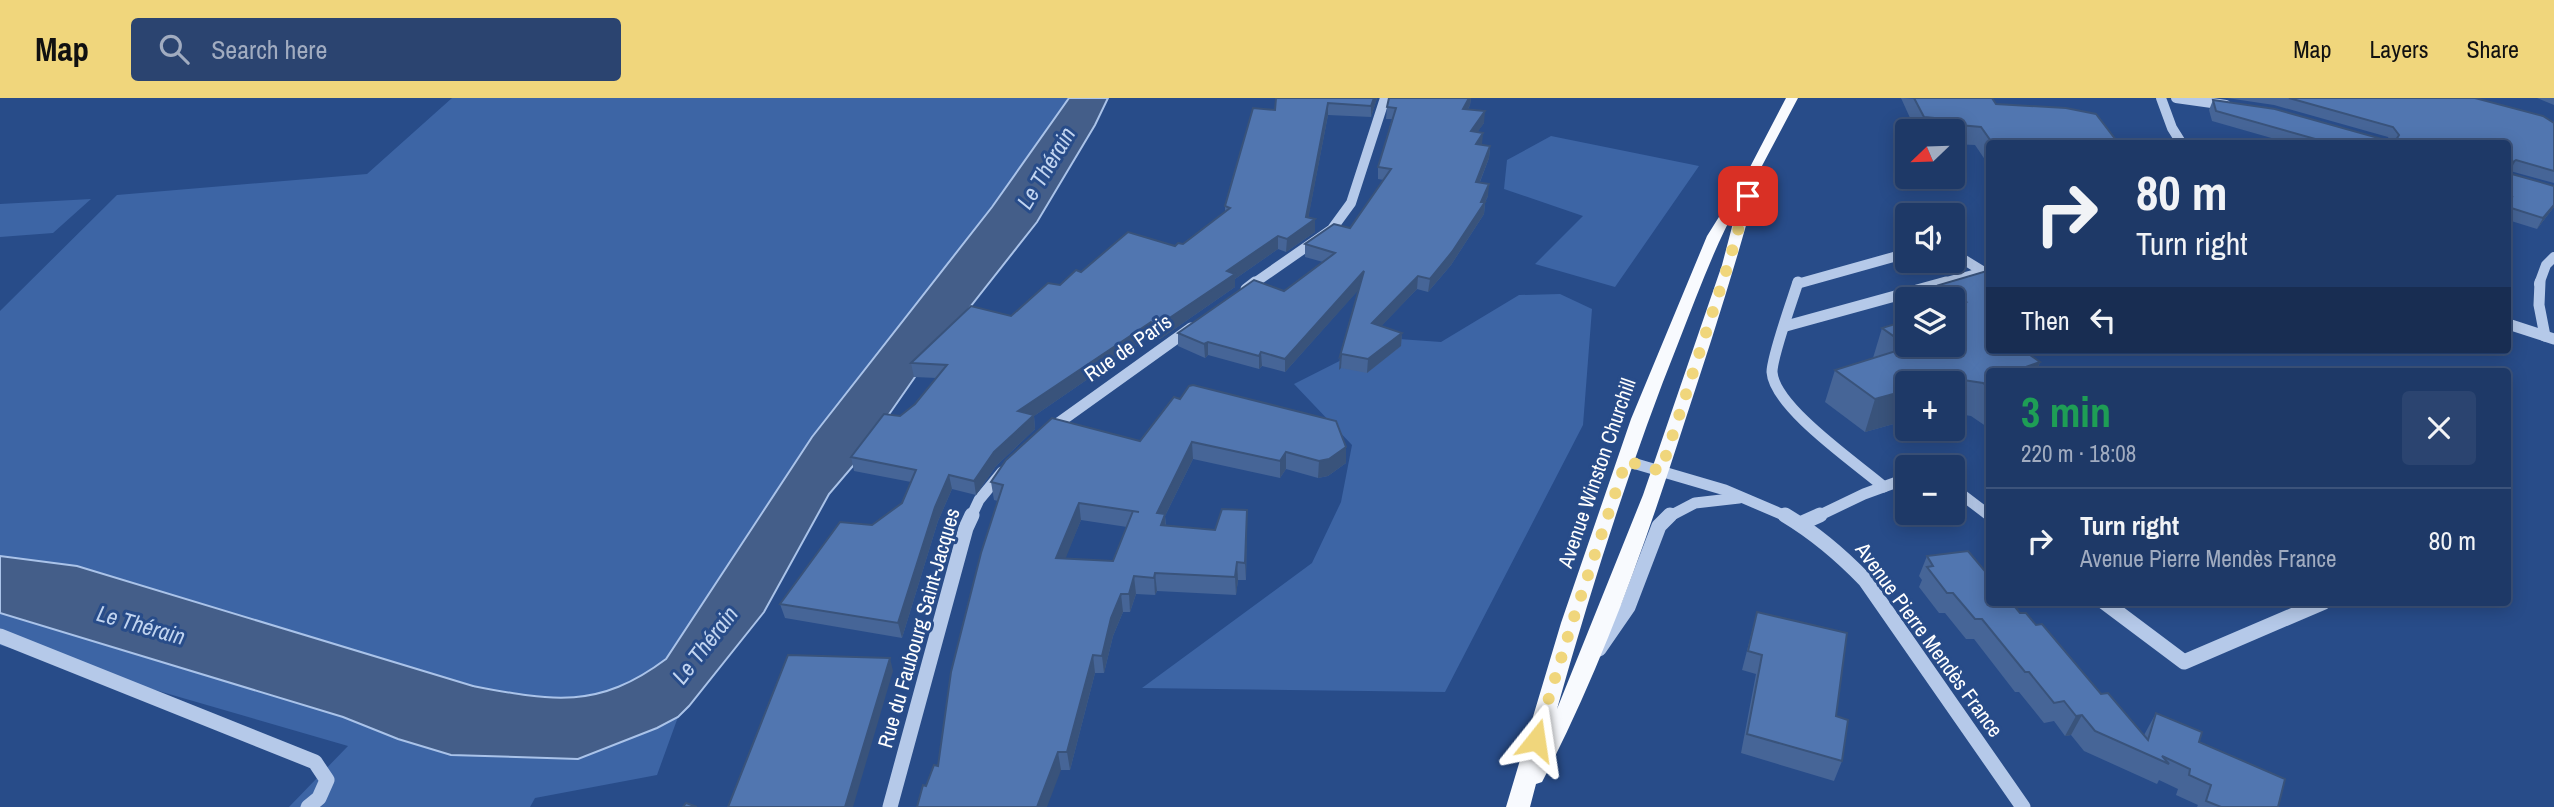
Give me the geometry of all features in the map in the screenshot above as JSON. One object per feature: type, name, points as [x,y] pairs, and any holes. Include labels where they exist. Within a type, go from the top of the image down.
[{"type":"main road","name":"Avenue Winston Churchill","points":[[1518,807],[1556,671],[1642,411],[1702,263],[1792,98]]},
{"type":"main road","name":"Avenue Winston Churchill","points":[[1518,807],[1576,693],[1661,471],[1728,265],[1755,169]]},
{"type":"street","points":[[1233,298],[1332,229],[1344,216],[1351,203],[1385,98]]},
{"type":"street","points":[[2161,98],[2180,140]]},
{"type":"street","points":[[2176,98],[2234,106]]},
{"type":"street","points":[[1884,486],[1789,407],[1775,387],[1772,369],[1798,282],[1895,256]]},
{"type":"street","points":[[2550,337],[2538,286],[2545,267],[2554,257]]},
{"type":"street","points":[[1786,326],[1984,272],[1965,260]]},
{"type":"street","name":"Rue de Paris","points":[[1037,440],[1088,400],[1199,322]]},
{"type":"street","points":[[2511,325],[2550,337]]},
{"type":"street","name":"Rue du Faubourg Saint-Jacques","points":[[890,807],[966,528],[979,499],[1016,458]]},
{"type":"street","name":"Avenue Pierre Mendès France","points":[[1626,461],[1749,498],[1802,523],[1834,546],[1865,580],[2024,807]]},
{"type":"street","points":[[1802,523],[1895,482]]},
{"type":"street","points":[[1965,497],[1986,513]]},
{"type":"street","points":[[1587,666],[1629,607],[1659,526],[1665,517],[1684,505],[1697,502],[1749,498]]},
{"type":"street","points":[[2109,606],[2184,662],[2315,606]]},
{"type":"street","points":[[0,636],[315,762],[327,780],[319,798],[308,807]]},
{"type":"shaded area","points":[[452,98],[1069,98],[992,207],[812,437],[666,659],[618,687],[596,694],[551,697],[473,686],[77,566],[0,556],[0,311],[117,195],[367,174]]},
{"type":"shaded area","points":[[1551,136],[1699,166],[1615,287],[1535,264],[1583,216],[1504,189],[1507,160]]},
{"type":"shaded area","points":[[91,199],[53,233],[0,237],[0,204]]},
{"type":"shaded area","points":[[1560,294],[1592,309],[1583,425],[1445,692],[1142,688],[1312,563],[1341,502],[1352,445],[1294,384],[1385,338],[1441,342],[1519,295]]},
{"type":"shaded area","points":[[0,613],[343,717],[398,739],[451,755],[578,759],[678,717],[657,775],[535,798],[530,807],[289,807],[348,746],[0,645]]},
{"type":"water","name":"Le Thérain","points":[[1069,98],[1108,98],[1095,125],[1037,222],[915,377],[853,466],[829,494],[764,612],[689,706],[678,717],[657,728],[578,759],[451,755],[398,739],[343,717],[0,613],[0,556],[77,566],[473,686],[551,697],[596,694],[618,687],[666,659],[812,437],[992,207]]},
{"type":"building","points":[[1276,98],[1374,98],[1371,106],[1328,103],[1306,217],[1315,219],[1287,239],[1278,236],[1227,271],[1235,274],[1159,325],[1151,322],[1018,411],[1034,415],[994,452],[974,481],[949,475],[935,507],[898,623],[780,604],[840,522],[872,525],[902,503],[916,470],[851,457],[884,414],[900,416],[915,404],[947,365],[911,363],[971,306],[1011,316],[1048,283],[1060,285],[1076,270],[1081,272],[1128,232],[1175,246],[1178,243],[1183,244],[1230,208],[1225,206],[1253,108],[1275,110]]},
{"type":"building","points":[[1389,98],[1469,98],[1463,109],[1485,111],[1471,131],[1483,133],[1476,144],[1490,146],[1476,182],[1489,184],[1481,202],[1485,202],[1452,252],[1430,279],[1418,276],[1372,323],[1402,333],[1368,359],[1342,354],[1340,356],[1364,271],[1285,359],[1261,352],[1259,356],[1208,342],[1204,344],[1178,333],[1254,280],[1284,291],[1335,253],[1305,244],[1334,224],[1350,228],[1391,169],[1378,167],[1396,108],[1387,107]]},
{"type":"building","points":[[1914,98],[1992,98],[1996,104],[2066,108],[2096,114],[2116,140],[1990,140],[1981,127],[1965,126],[1965,119],[1924,117]]},
{"type":"building","points":[[2289,98],[2475,98],[2543,116],[2554,123],[2554,171],[2516,160],[2511,163],[2511,140],[2396,140],[2399,135],[2393,127]]},
{"type":"building","points":[[2213,100],[2275,109],[2385,140],[2319,140],[2216,111]]},
{"type":"building","points":[[2511,173],[2554,186],[2554,205],[2543,218],[2511,208]]},
{"type":"building","points":[[1986,271],[1986,354],[2029,354],[2040,362],[2023,368],[1986,368],[1986,385],[1965,380],[1965,371],[1895,371],[1895,394],[1875,399],[1835,370],[1895,351],[1895,357],[1965,357],[1965,287],[1939,285]]},
{"type":"building","points":[[1895,324],[1895,337],[1882,328]]},
{"type":"building","points":[[1193,385],[1336,421],[1346,447],[1329,459],[1319,461],[1286,452],[1280,461],[1192,442],[1157,513],[1165,514],[1161,525],[1215,530],[1222,509],[1247,510],[1245,563],[1237,562],[1235,577],[1155,573],[1154,578],[1134,576],[1129,594],[1121,594],[1111,618],[1102,656],[1093,655],[1067,752],[1058,752],[1037,807],[917,807],[923,785],[926,786],[934,765],[938,766],[951,672],[981,553],[1003,485],[991,482],[1006,460],[1052,418],[1140,441],[1174,397],[1180,399],[1189,386]],"holes":[[[1079,503],[1133,511],[1113,561],[1056,558]]]},
{"type":"building","points":[[1968,551],[1986,572],[1986,606],[2014,606],[2020,613],[2026,613],[2036,625],[2042,624],[2101,694],[2108,693],[2148,740],[2156,713],[2202,732],[2199,742],[2285,779],[2278,807],[2221,807],[2206,801],[2211,785],[2189,775],[2190,769],[2162,756],[2169,764],[2095,731],[2082,715],[2076,716],[2064,701],[2054,703],[1982,619],[1975,619],[1953,593],[1947,593],[1927,567],[1933,566],[1927,556]]},
{"type":"building","points":[[1757,612],[1847,633],[1836,716],[1848,720],[1842,761],[1747,734],[1762,655],[1748,651]]},
{"type":"building","points":[[788,655],[890,658],[845,807],[728,807]]},
{"type":"route","points":[[1536,740],[1626,461],[1661,471],[1748,196]]}]
